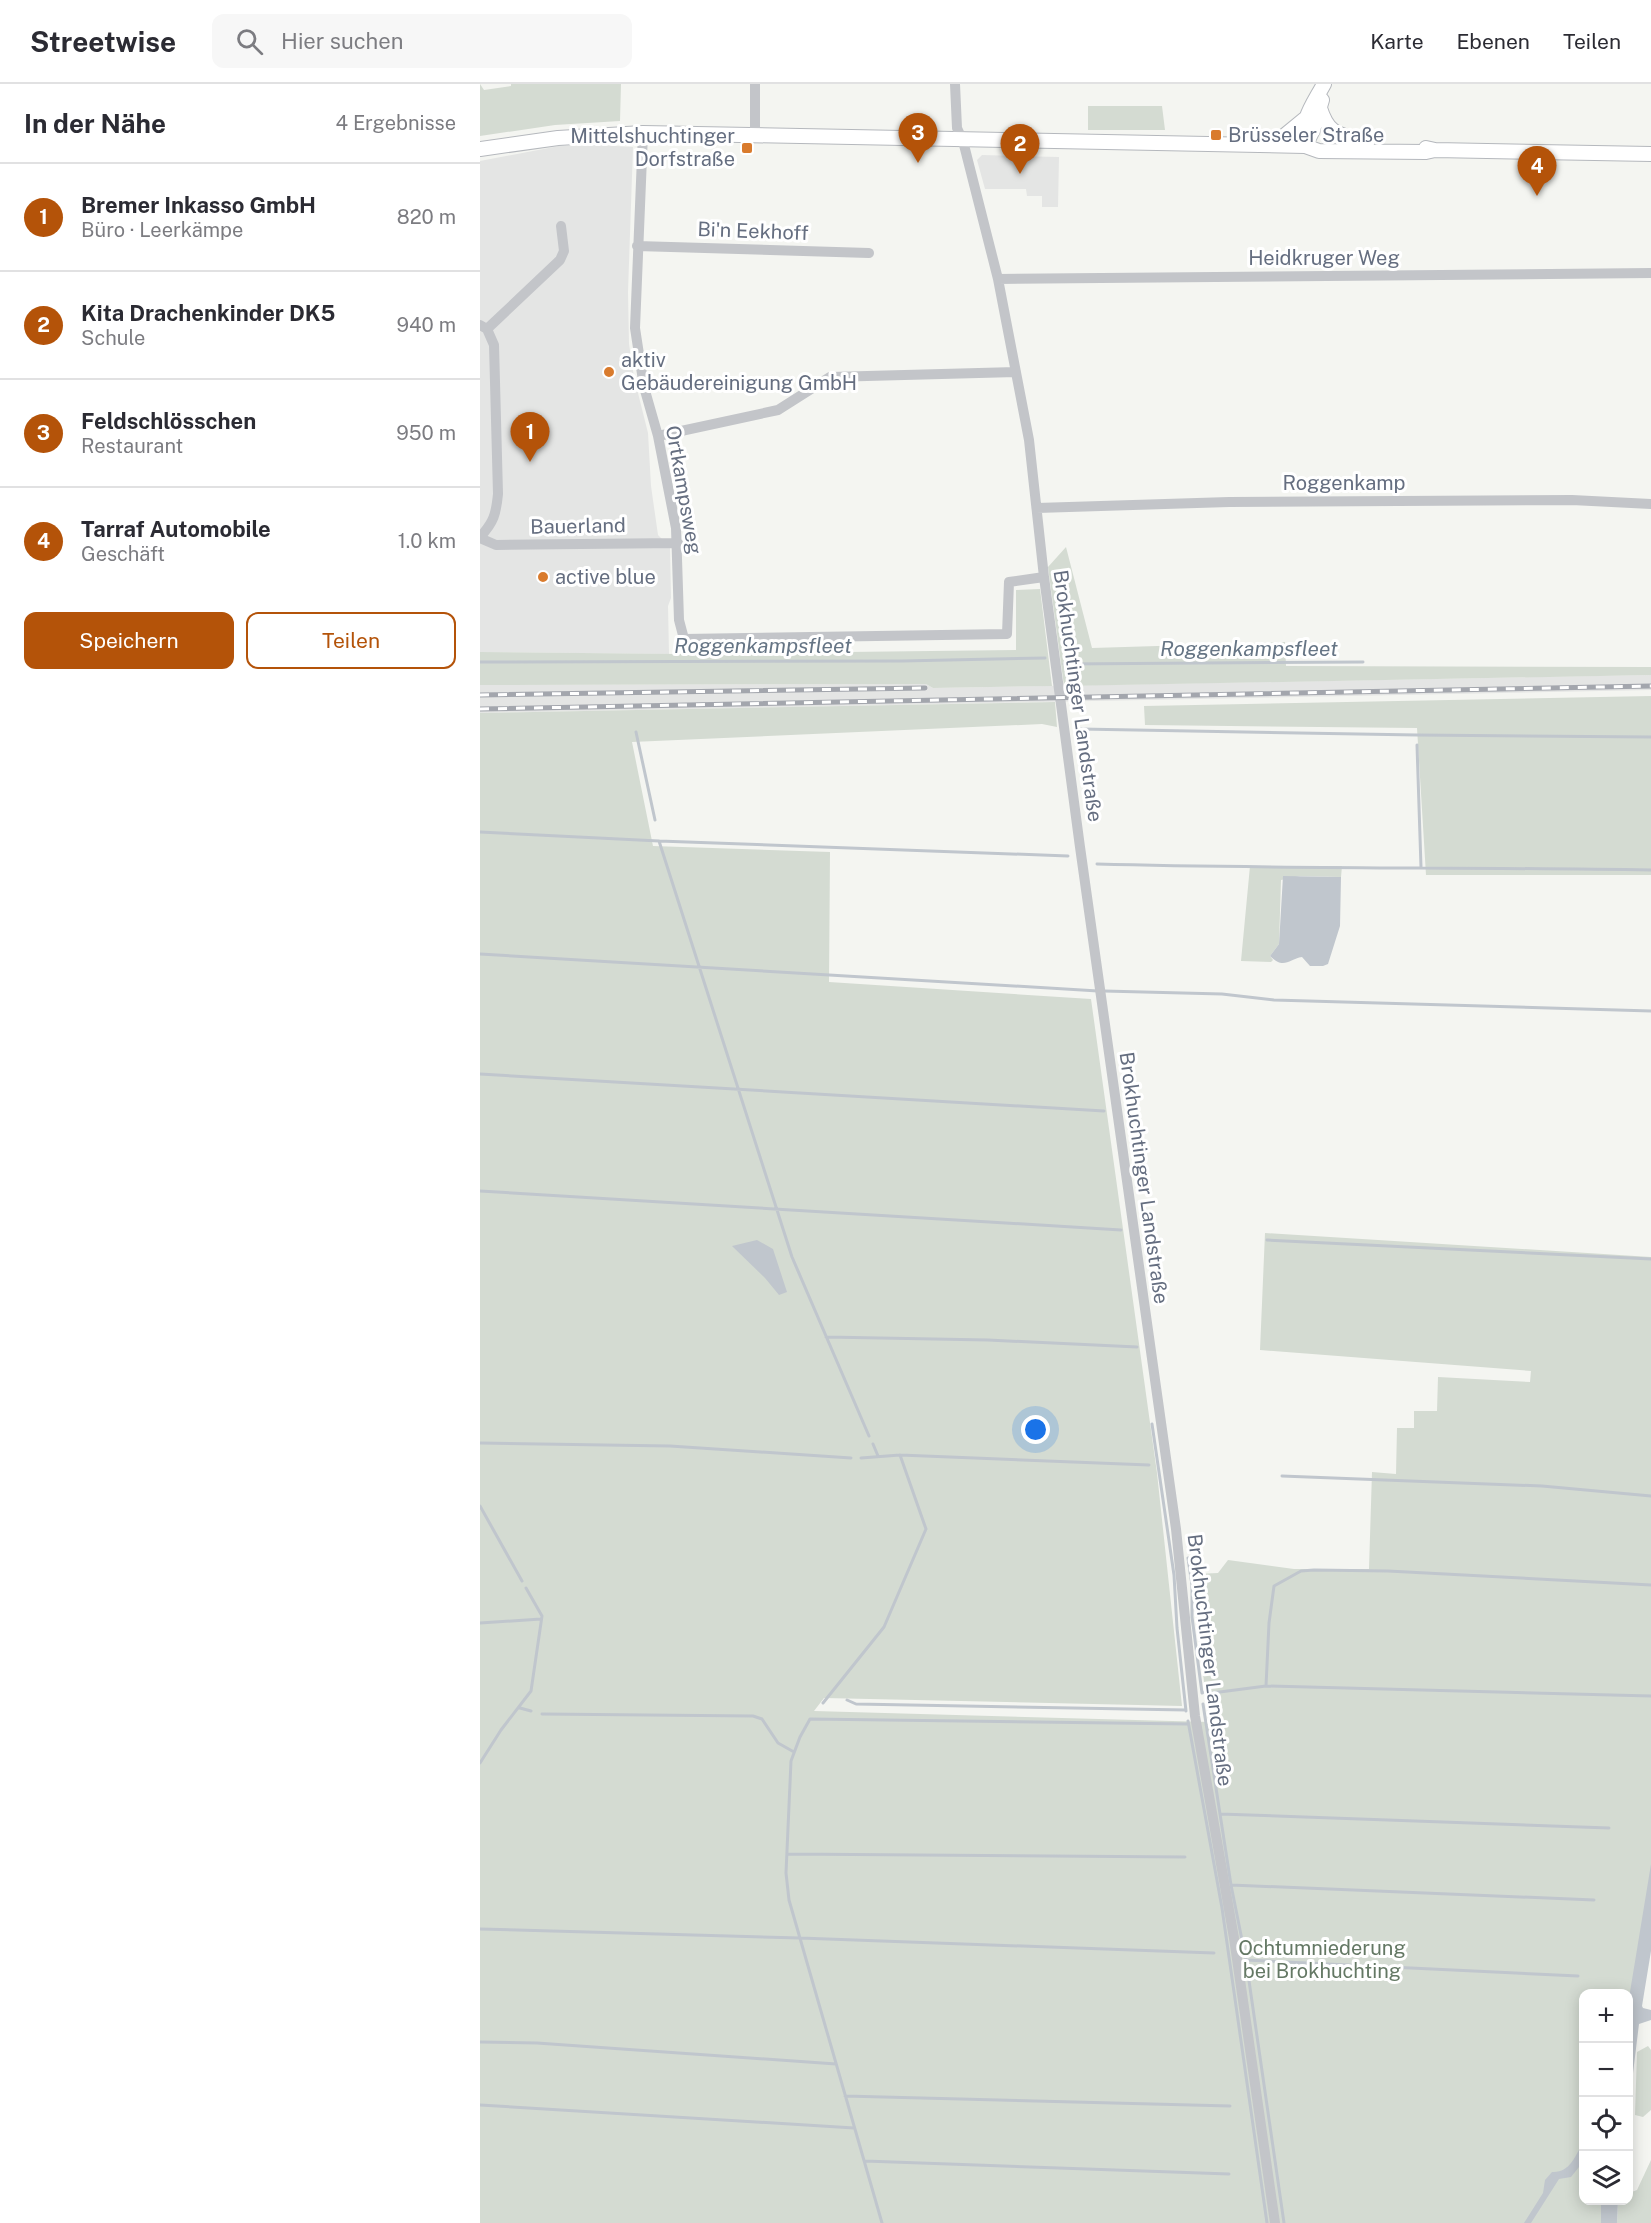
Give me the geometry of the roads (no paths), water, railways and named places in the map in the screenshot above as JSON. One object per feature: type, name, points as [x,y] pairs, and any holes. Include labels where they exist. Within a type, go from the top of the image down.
[{"type":"main road","points":[[1305,146],[1320,108],[1324,84]]},
{"type":"main road","points":[[1305,146],[1303,129],[1306,118],[1324,84]]},
{"type":"main road","points":[[1320,108],[1328,128],[1340,135],[1367,143]]},
{"type":"main road","points":[[1273,146],[1306,118]]},
{"type":"main road","points":[[480,149],[558,138],[643,133],[1273,146],[1305,146],[1316,142],[1367,143],[1435,150],[1651,154]]},
{"type":"main road","points":[[1305,146],[1318,151],[1426,152],[1435,150]]},
{"type":"street","points":[[754,84],[755,136]]},
{"type":"street","name":"Brokhuchtinger Landstraße","points":[[955,84],[957,128],[963,141],[998,279],[1029,440],[1044,578],[1174,1519],[1195,1716],[1234,1938],[1275,2223]]},
{"type":"street","name":"Ortkampsweg","points":[[643,133],[635,309],[638,350],[644,387],[658,436],[678,543],[679,620],[684,639],[1007,634],[1009,582],[1044,578]]},
{"type":"street","points":[[480,537],[491,525],[496,512],[498,494],[494,345],[483,327],[560,260],[564,251],[561,226]]},
{"type":"street","name":"Bi'n Eekhoff","points":[[637,246],[869,253]]},
{"type":"street","name":"Heidkruger Weg","points":[[998,279],[1651,273]]},
{"type":"street","points":[[658,436],[778,410],[830,377],[1016,372]]},
{"type":"street","name":"Roggenkamp","points":[[1037,508],[1239,502],[1561,500],[1651,504]]},
{"type":"street","name":"Bauerland","points":[[480,537],[496,545],[678,543]]},
{"type":"waterway","name":"Roggenkampsfleet","points":[[480,662],[902,661],[1045,658]]},
{"type":"waterway","name":"Roggenkampsfleet","points":[[1064,664],[1363,662]]},
{"type":"waterway","points":[[1080,729],[1651,737]]},
{"type":"waterway","points":[[636,732],[655,820]]},
{"type":"waterway","points":[[1417,745],[1421,867]]},
{"type":"waterway","points":[[480,832],[1068,856]]},
{"type":"waterway","points":[[659,841],[792,1257],[869,1436]]},
{"type":"waterway","points":[[1097,864],[1651,870]]},
{"type":"waterway","points":[[480,954],[1098,991]]},
{"type":"waterway","points":[[1104,991],[1222,994],[1274,1000],[1651,1011]]},
{"type":"waterway","points":[[480,1074],[1104,1111]]},
{"type":"waterway","points":[[480,1191],[1121,1230]]},
{"type":"waterway","points":[[1267,1240],[1651,1259]]},
{"type":"waterway","points":[[826,1337],[988,1340],[1137,1347]]},
{"type":"waterway","points":[[1152,1424],[1174,1575],[1186,1711]]},
{"type":"waterway","points":[[480,1443],[670,1446],[851,1458]]},
{"type":"waterway","points":[[873,1444],[878,1456]]},
{"type":"waterway","points":[[861,1458],[900,1455],[1149,1465]]},
{"type":"waterway","points":[[823,1703],[884,1627],[926,1529],[900,1455]]},
{"type":"waterway","points":[[1282,1476],[1542,1486],[1651,1496]]},
{"type":"waterway","points":[[480,1506],[522,1581]]},
{"type":"waterway","points":[[1188,1558],[1192,1585],[1192,1617],[1202,1693]]},
{"type":"waterway","points":[[1266,1686],[1269,1623],[1274,1586],[1301,1571],[1388,1571],[1651,1585]]},
{"type":"waterway","points":[[480,1763],[501,1730],[531,1691],[542,1616],[526,1588]]},
{"type":"waterway","points":[[480,1623],[541,1619]]},
{"type":"waterway","points":[[1202,1692],[1212,1693],[1266,1686],[1651,1696]]},
{"type":"waterway","points":[[847,1700],[856,1704],[1186,1710]]},
{"type":"waterway","points":[[1203,1704],[1231,1885],[1246,1960],[1284,2223]]},
{"type":"waterway","points":[[520,1708],[531,1711]]},
{"type":"waterway","points":[[542,1714],[753,1716],[762,1719],[778,1743],[794,1752]]},
{"type":"waterway","points":[[882,2223],[789,1900],[786,1873],[791,1761],[810,1719],[1188,1724]]},
{"type":"waterway","points":[[1188,1721],[1222,1908],[1267,2223]]},
{"type":"waterway","points":[[1220,1814],[1609,1828]]},
{"type":"waterway","points":[[787,1854],[1185,1857]]},
{"type":"waterway","points":[[1231,1885],[1594,1900]]},
{"type":"waterway","points":[[480,1929],[1214,1953]]},
{"type":"waterway","points":[[1246,1960],[1578,1976]]},
{"type":"waterway","points":[[480,2042],[537,2043],[836,2064]]},
{"type":"waterway","points":[[845,2096],[1230,2106]]},
{"type":"waterway","points":[[480,2105],[854,2128]]},
{"type":"waterway","points":[[865,2161],[1229,2174]]},
{"type":"railway","points":[[480,709],[1651,686]]},
{"type":"railway","points":[[480,695],[925,688]]},
{"type":"place","name":"Brüsseler Straße","points":[[1216,135]]},
{"type":"place","name":"Mittelshuchtinger Dorfstraße","points":[[747,148]]},
{"type":"place","name":"Feldschlösschen","points":[[918,163]]},
{"type":"place","name":"Kita Drachenkinder DK5","points":[[1020,174]]},
{"type":"place","name":"Tarraf Automobile","points":[[1537,196]]},
{"type":"place","name":"aktiv Gebäudereinigung GmbH","points":[[609,372]]},
{"type":"place","name":"Bremer Inkasso GmbH","points":[[530,462]]},
{"type":"place","name":"active blue","points":[[543,577]]},
{"type":"park label","name":"Ochtumniederung bei Brokhuchting","points":[[1322,1960]]}]
